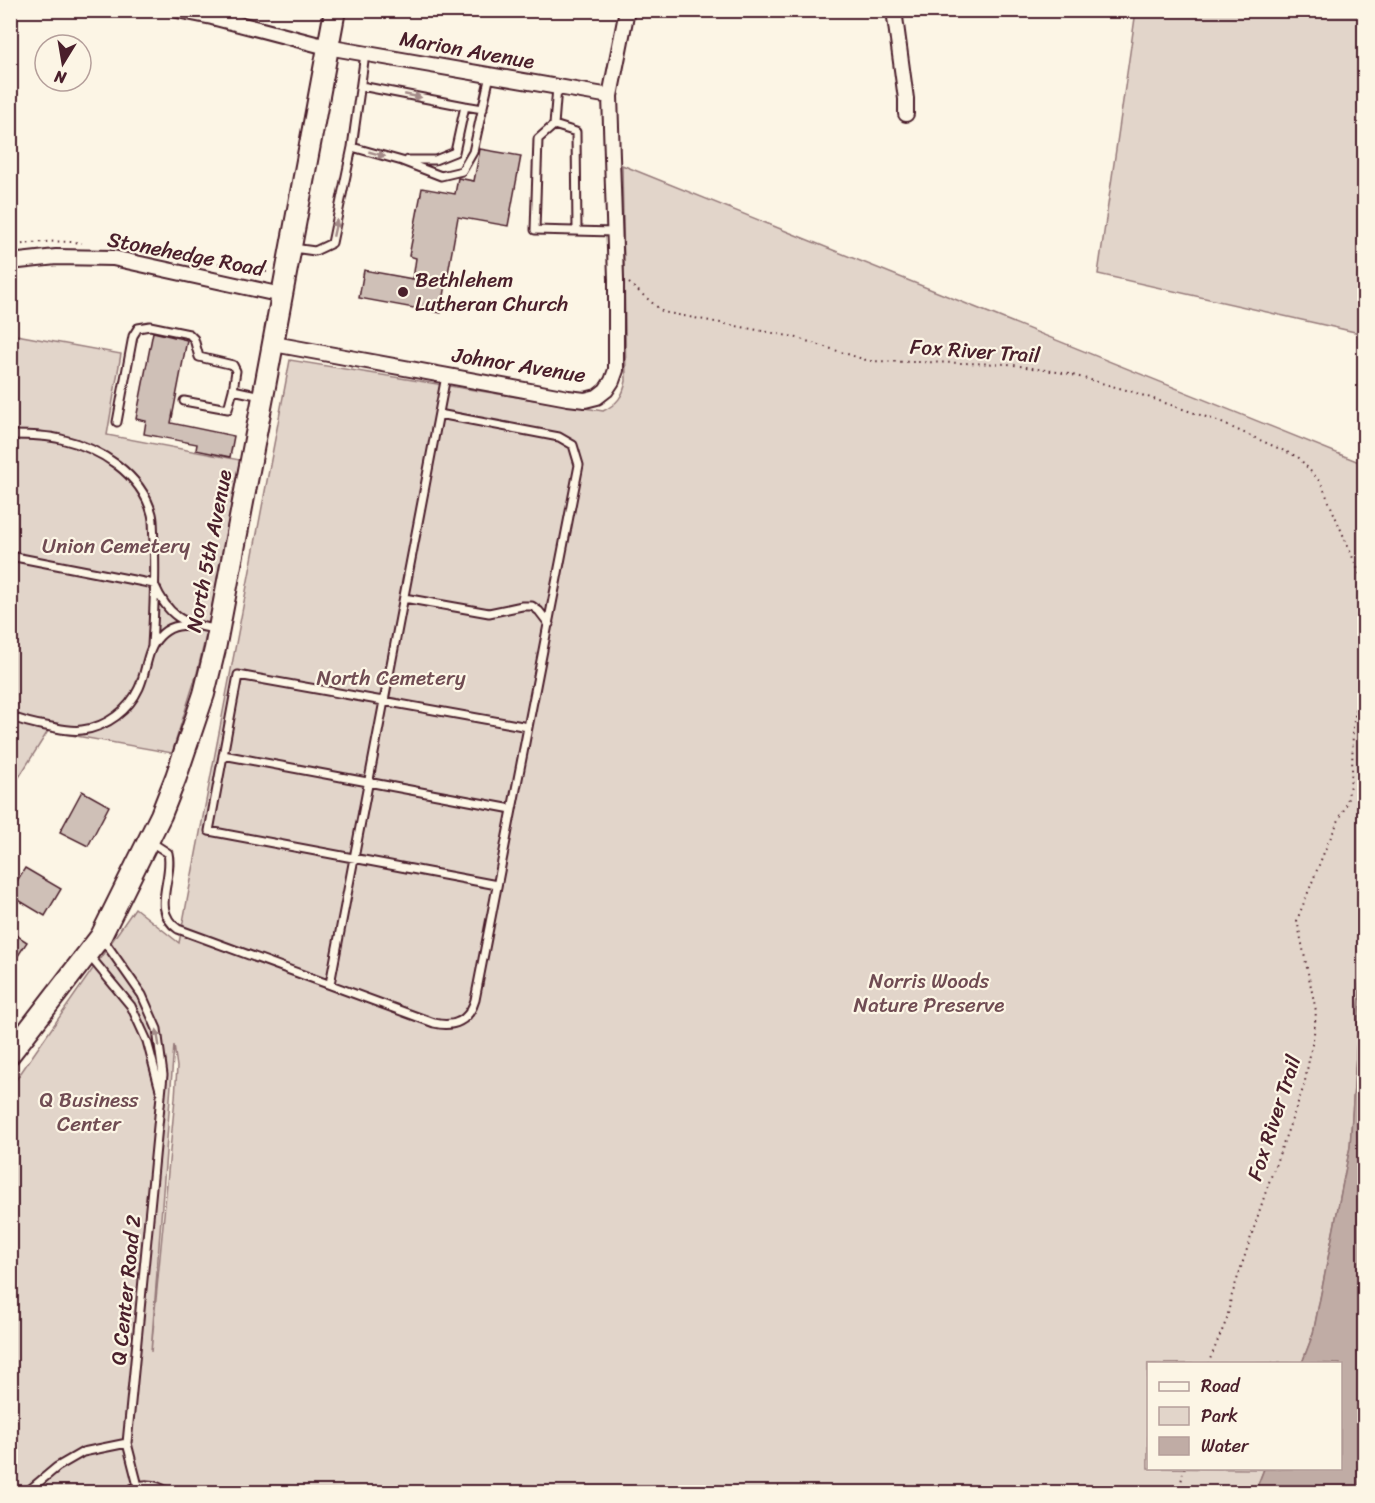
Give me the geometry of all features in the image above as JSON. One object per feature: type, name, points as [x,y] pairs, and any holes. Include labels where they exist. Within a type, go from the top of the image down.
[{"type":"main road","name":"North 5th Avenue","points":[[10,1054],[101,936],[149,840],[177,777],[204,694],[219,629],[274,344],[334,10]]},
{"type":"street","name":"Marion Avenue","points":[[177,10],[212,17],[327,48],[610,96]]},
{"type":"street","name":"Johnor Avenue","points":[[274,344],[568,398],[585,400],[597,397],[606,390],[616,370],[616,279],[610,96],[627,10]]},
{"type":"street","points":[[894,10],[906,114]]},
{"type":"street","name":"Stonehedge Road","points":[[10,262],[56,257],[113,258],[282,295]]},
{"type":"lane","points":[[290,248],[315,251],[332,243],[352,147],[365,54]]},
{"type":"lane","points":[[352,147],[402,160],[441,176],[462,171],[473,152],[490,75]]},
{"type":"lane","points":[[361,86],[483,109]]},
{"type":"lane","points":[[557,87],[554,125],[538,139],[535,230],[614,232]]},
{"type":"lane","points":[[402,160],[435,160],[454,152],[465,106]]},
{"type":"lane","points":[[554,125],[576,132],[577,231]]},
{"type":"lane","points":[[117,422],[133,336],[138,328],[150,326],[189,334],[194,339],[199,357],[233,364],[236,371],[228,409],[184,401]]},
{"type":"lane","points":[[330,984],[446,376]]},
{"type":"lane","points":[[233,390],[263,397]]},
{"type":"lane","points":[[149,840],[165,849],[169,857],[164,895],[166,911],[173,925],[181,930],[434,1023],[450,1025],[463,1020],[473,1008],[578,474],[578,458],[573,445],[560,437],[439,414]]},
{"type":"lane","points":[[10,435],[58,438],[81,444],[101,454],[131,476],[140,487],[152,515],[154,584],[152,646],[143,677],[133,699],[115,717],[105,723],[82,730],[70,730],[28,723],[10,716]]},
{"type":"lane","points":[[10,556],[154,584]]},
{"type":"lane","points":[[154,584],[166,607],[183,621],[219,629]]},
{"type":"lane","points":[[404,598],[489,613],[532,606],[549,624]]},
{"type":"lane","points":[[152,646],[158,637],[169,628],[193,625]]},
{"type":"lane","points":[[497,885],[209,831],[238,675],[528,728]]},
{"type":"lane","points":[[223,755],[512,809]]},
{"type":"lane","name":"Q Center Road 2","points":[[101,936],[142,995],[157,1029],[163,1075],[127,1443],[138,1486]]},
{"type":"lane","points":[[88,954],[131,1006],[147,1041],[161,1096]]},
{"type":"lane","points":[[27,1492],[57,1467],[82,1452],[127,1443]]},
{"type":"lane","points":[[127,1492],[148,1484],[158,1486],[168,1492]]},
{"type":"path","name":"Fox River Trail","points":[[616,279],[632,284],[663,312],[794,338],[869,361],[1008,364],[1069,374],[1130,391],[1215,420],[1298,457],[1321,483],[1365,584]]},
{"type":"path","name":"Fox River Trail","points":[[1209,1362],[1227,1319],[1231,1298],[1268,1185],[1304,1086],[1316,1011],[1297,920],[1327,845],[1347,803],[1352,772],[1353,726],[1365,669]]},
{"type":"path","points":[[1179,1492],[1184,1470]]},
{"type":"green space","points":[[1136,11],[1364,11],[1364,334],[1098,274]]},
{"type":"green space","name":"Norris Woods Nature Preserve","points":[[622,165],[1364,464],[1364,932],[1350,1147],[1313,1334],[1302,1362],[1147,1362],[1147,1470],[1264,1470],[1255,1492],[11,1492],[11,1087],[135,908],[179,943],[290,360],[603,411],[619,399],[626,381]],"holes":[[[174,1045],[177,1067],[151,1352]]]},
{"type":"green space","name":"Union Cemetery","points":[[11,334],[121,354],[107,435],[240,460],[208,627],[197,673],[172,753],[48,731],[11,790]]},
{"type":"water","points":[[1364,932],[1364,1492],[1255,1492],[1264,1470],[1342,1470],[1342,1362],[1302,1362],[1313,1334],[1350,1147]]},
{"type":"building","points":[[480,149],[521,156],[508,226],[458,217],[441,313],[359,298],[364,270],[413,279],[416,258],[409,256],[422,188],[455,194],[458,178],[474,181]]},
{"type":"building","points":[[153,332],[187,340],[171,423],[234,436],[230,457],[196,450],[197,444],[144,434],[146,421],[136,419]]},
{"type":"building","points":[[82,791],[109,806],[88,846],[60,832]]},
{"type":"building","points":[[25,868],[61,889],[45,916],[10,895]]},
{"type":"building","points":[[10,931],[27,942],[10,968]]},
{"type":"place","name":"Bethlehem Lutheran Church","points":[[403,292]]},
{"type":"park label","name":"North Cemetery","points":[[391,678]]},
{"type":"park label","name":"Q Business Center","points":[[89,1112]]}]
